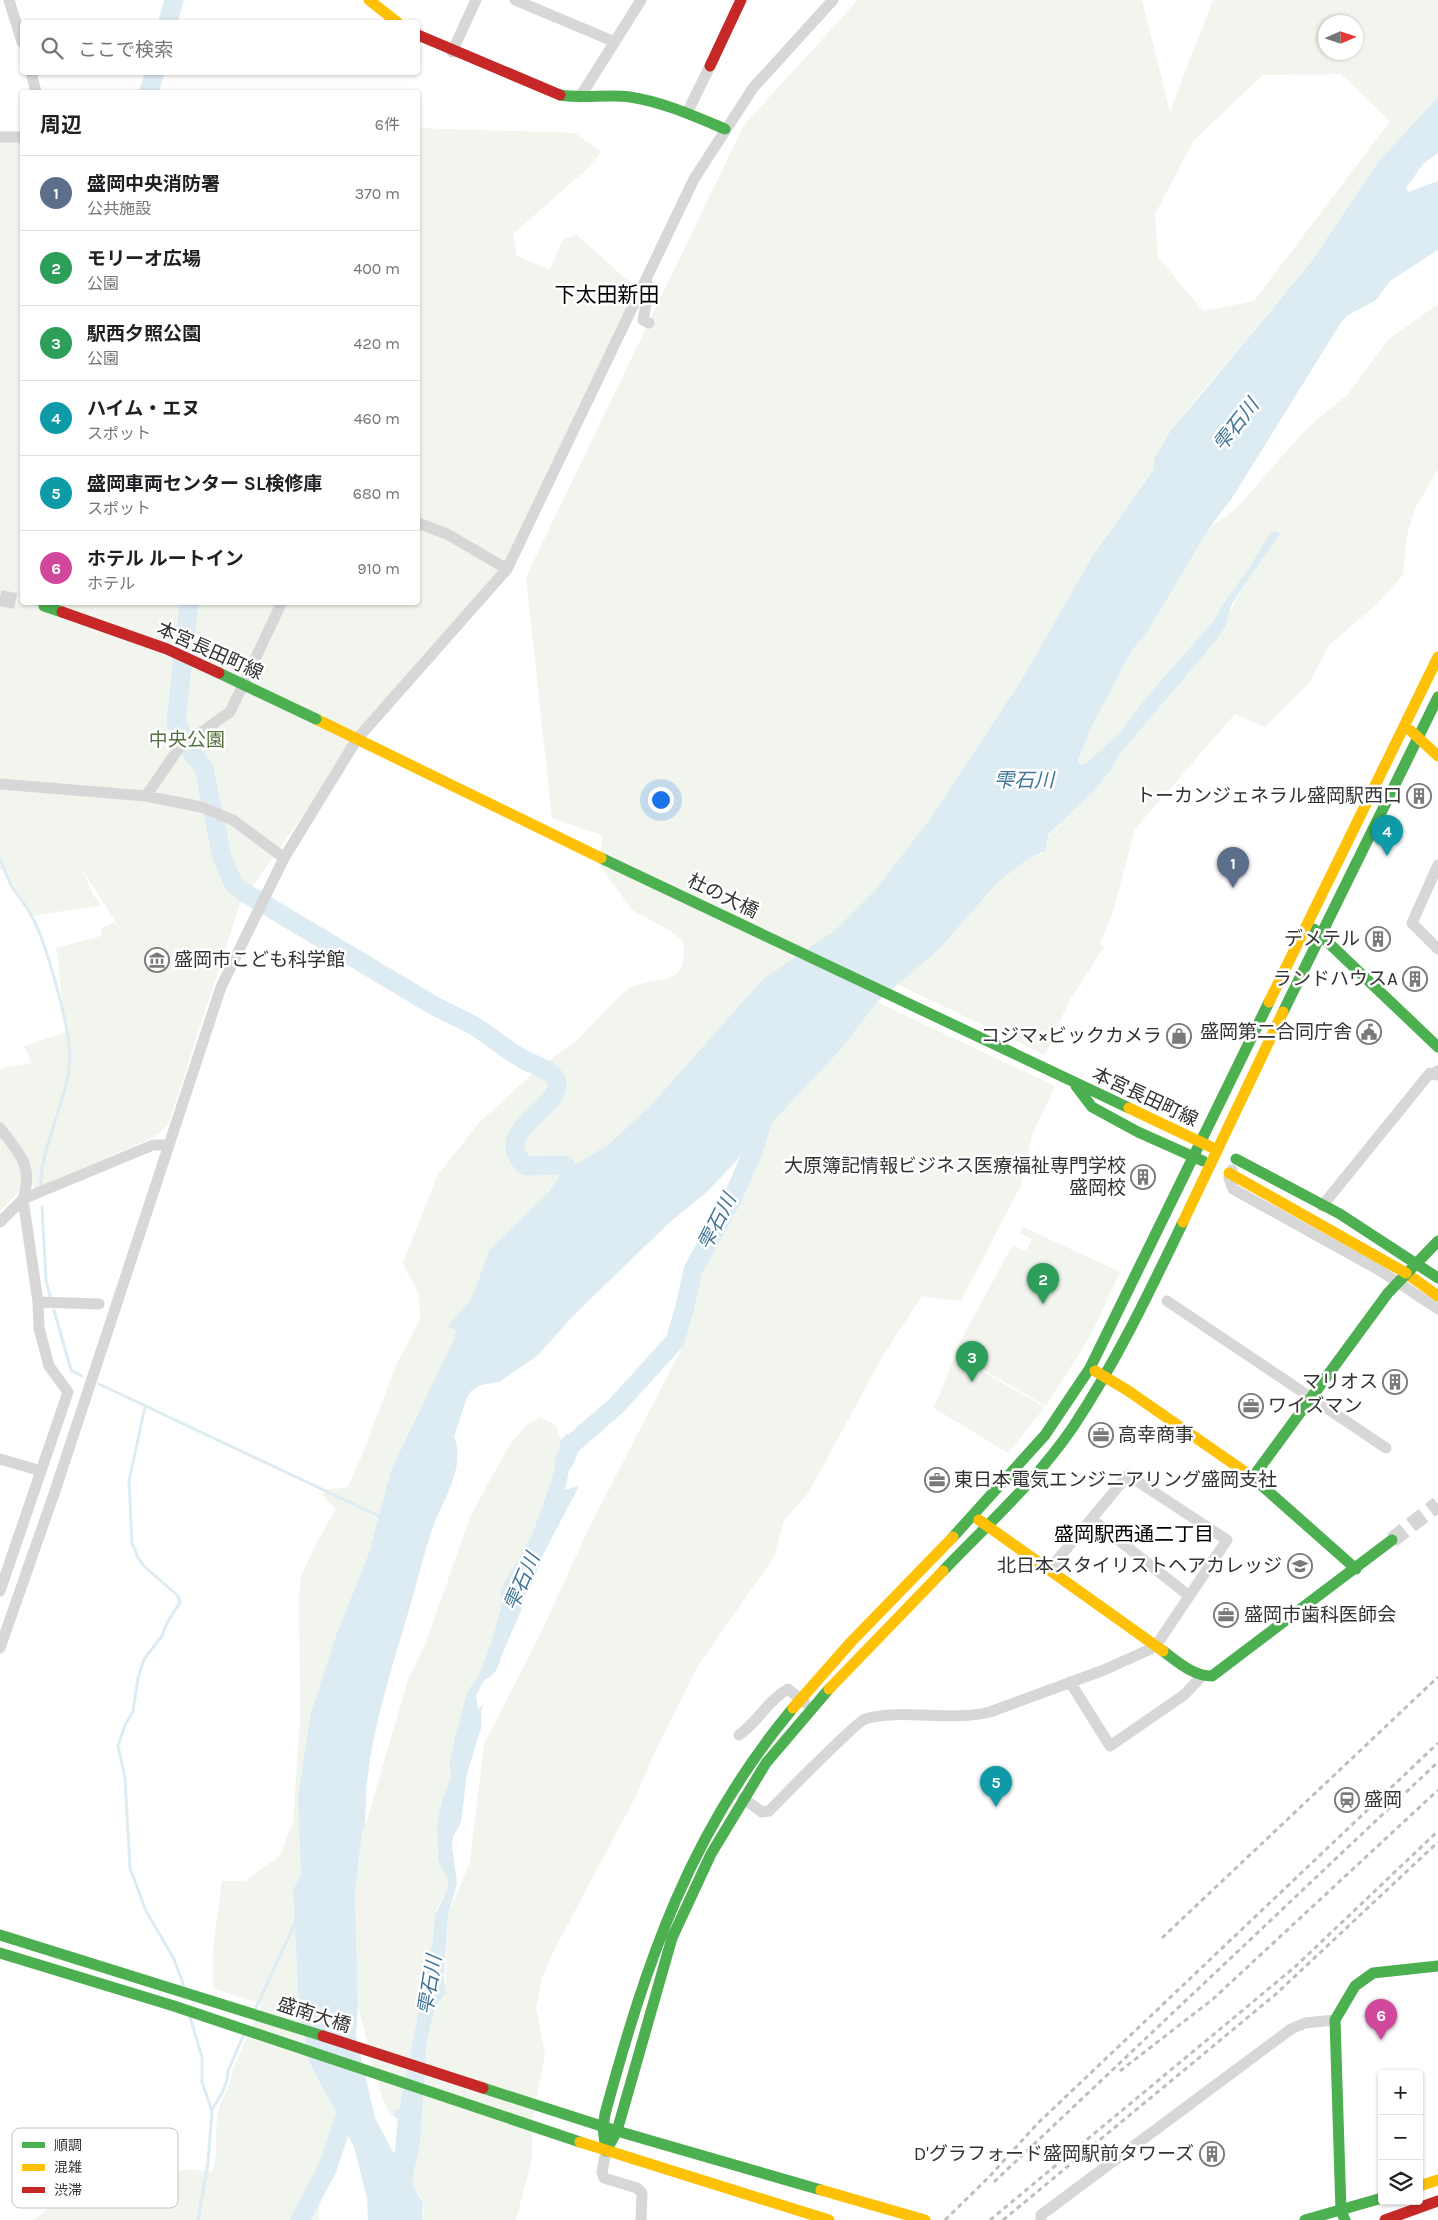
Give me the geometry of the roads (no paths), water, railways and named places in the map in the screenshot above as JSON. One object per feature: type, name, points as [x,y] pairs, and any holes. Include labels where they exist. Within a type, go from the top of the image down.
[{"type":"street","points":[[9,0],[20,36]]},
{"type":"street","points":[[369,0],[395,20]]},
{"type":"street","points":[[452,52],[476,0]]},
{"type":"street","points":[[515,0],[615,42]]},
{"type":"street","points":[[580,97],[641,0]]},
{"type":"street","points":[[687,113],[741,0]]},
{"type":"street","points":[[0,1648],[55,1491],[167,1145],[221,987],[284,858],[357,739],[507,569],[694,179],[725,129],[772,65],[833,0]]},
{"type":"street","points":[[420,36],[452,52],[556,94],[580,97],[629,97],[687,113],[725,129]]},
{"type":"street","points":[[32,75],[36,90]]},
{"type":"street","points":[[0,137],[20,138]]},
{"type":"street","points":[[646,280],[649,289],[643,320],[649,323]]},
{"type":"street","points":[[420,524],[447,534],[507,569]]},
{"type":"street","points":[[146,796],[168,762],[185,743],[230,712],[281,605]]},
{"type":"street","name":"本宮長田町線","points":[[44,606],[167,648],[357,739]]},
{"type":"street","points":[[641,2220],[642,2193],[637,2188],[604,2178],[602,2172],[606,2151],[603,2126],[631,2019],[655,1948],[676,1896],[708,1830],[742,1774],[801,1700],[868,1624],[974,1516],[1046,1433],[1090,1368],[1438,657]]},
{"type":"street","points":[[606,2151],[617,2131],[672,1938],[711,1854],[743,1798],[766,1763],[811,1708],[1031,1479],[1072,1428],[1126,1341],[1320,935],[1438,696]]},
{"type":"street","points":[[1404,724],[1438,756]]},
{"type":"street","name":"杜の大橋","points":[[357,739],[546,832],[1074,1084]]},
{"type":"street","points":[[0,784],[146,796],[201,807],[233,820],[284,858]]},
{"type":"street","points":[[1438,865],[1412,923],[1438,948]]},
{"type":"street","points":[[1308,924],[1438,1047]]},
{"type":"street","points":[[1322,1206],[1430,1073],[1434,1075],[1438,1071]]},
{"type":"street","name":"本宮長田町線","points":[[1074,1084],[1218,1150],[1303,1192],[1389,1243],[1438,1277]]},
{"type":"street","name":"本宮長田町線","points":[[1074,1084],[1092,1107],[1138,1132],[1229,1173],[1382,1257],[1438,1296]]},
{"type":"street","points":[[0,1128],[23,1158],[28,1173],[23,1199],[38,1302],[39,1328],[49,1366],[68,1392],[0,1591]]},
{"type":"street","points":[[0,1222],[23,1199],[154,1145],[167,1145]]},
{"type":"street","points":[[1438,1277],[1244,1158],[1237,1160],[1229,1178],[1233,1189],[1379,1270],[1438,1309]]},
{"type":"street","points":[[1253,1477],[1388,1293],[1438,1241]]},
{"type":"street","points":[[1168,1301],[1386,1448]]},
{"type":"street","points":[[38,1302],[99,1304]]},
{"type":"street","points":[[1090,1368],[1253,1477],[1356,1569]]},
{"type":"street","points":[[0,1459],[40,1471]]},
{"type":"street","points":[[743,1798],[762,1812],[769,1811],[862,1720],[890,1716],[971,1716],[1070,1682],[1155,1647],[1188,1595],[1228,1540],[1128,1475],[1093,1520],[1048,1571]]},
{"type":"street","points":[[974,1516],[1155,1647],[1202,1676],[1212,1676],[1392,1540]]},
{"type":"street","points":[[1093,1520],[1188,1595]]},
{"type":"street","points":[[1070,1682],[1110,1746],[1184,1695],[1202,1676]]},
{"type":"street","points":[[739,1735],[752,1726],[777,1695],[788,1689],[811,1708]]},
{"type":"street","name":"盛南大橋","points":[[0,1935],[180,1990],[617,2131],[925,2220]]},
{"type":"street","name":"盛南大橋","points":[[0,1953],[174,2006],[557,2135],[829,2220]]},
{"type":"street","points":[[1343,2215],[1335,2020],[1355,1986],[1373,1973],[1438,1966]]},
{"type":"street","points":[[1040,2220],[1042,2215],[1292,2029],[1305,2023],[1335,2020]]},
{"type":"street","points":[[1423,2185],[1438,2180]]},
{"type":"street","points":[[1305,2220],[1343,2215],[1378,2200]]},
{"type":"street","points":[[1385,2220],[1438,2201]]},
{"type":"water","name":"雫石川","points":[[1438,97],[1438,153],[1423,164],[1406,188],[1408,192],[1438,181],[1438,250],[1390,281],[1376,300],[1348,315],[1342,321],[1232,498],[1210,527],[1146,634],[1132,650],[1091,728],[1078,760],[1080,764],[1085,764],[1120,733],[1145,699],[1215,619],[1270,533],[1273,531],[1279,532],[1279,536],[1231,606],[1226,625],[1214,643],[1119,755],[1112,769],[1093,792],[1048,835],[1045,851],[1028,859],[998,882],[938,950],[877,1002],[842,1048],[707,1192],[670,1222],[574,1315],[537,1356],[499,1382],[481,1385],[471,1391],[466,1400],[454,1437],[458,1458],[453,1480],[427,1544],[378,1718],[366,1788],[365,1827],[362,1832],[355,1892],[358,2006],[356,2036],[375,2118],[393,2152],[395,2152],[398,2119],[394,2116],[394,2110],[399,2110],[433,1939],[435,1915],[448,1888],[447,1877],[438,1861],[437,1823],[443,1797],[451,1778],[449,1762],[455,1737],[467,1692],[479,1675],[493,1637],[502,1603],[500,1590],[532,1535],[552,1479],[561,1440],[566,1434],[570,1435],[578,1446],[571,1461],[565,1490],[579,1486],[544,1553],[532,1584],[523,1598],[523,1606],[499,1665],[491,1676],[484,1680],[476,1696],[478,1710],[483,1704],[481,1728],[467,1774],[461,1822],[453,1837],[452,1846],[457,1884],[448,1915],[444,1979],[446,1993],[435,2008],[427,2039],[420,2144],[413,2176],[413,2187],[423,2202],[422,2220],[368,2220],[367,2198],[354,2147],[310,2064],[299,2010],[293,1890],[301,1874],[298,1798],[310,1716],[337,1633],[369,1553],[391,1470],[454,1339],[456,1330],[447,1327],[472,1298],[489,1250],[549,1192],[561,1174],[609,1144],[650,1106],[763,979],[834,931],[876,889],[930,819],[1022,679],[1092,557],[1153,470],[1154,459],[1170,432],[1311,262],[1378,162]]},
{"type":"waterway","points":[[169,20],[174,0]]},
{"type":"waterway","points":[[150,90],[154,75]]},
{"type":"waterway","points":[[189,605],[176,723],[193,754],[204,768],[222,857],[233,883],[242,891],[427,1002],[476,1027],[516,1055],[552,1075],[555,1078],[557,1088],[552,1098],[522,1130],[516,1141],[516,1153],[526,1166],[565,1165],[577,1190]]},
{"type":"waterway","points":[[0,859],[12,887],[37,927],[62,1006],[69,1044],[70,1057],[65,1090],[49,1140],[42,1172],[41,1187]]},
{"type":"waterway","name":"雫石川","points":[[564,1462],[571,1445],[617,1405],[675,1341],[693,1270],[732,1199],[754,1149],[765,1113]]},
{"type":"waterway","points":[[42,1207],[46,1281],[50,1296]]},
{"type":"waterway","points":[[54,1310],[71,1370],[82,1376]]},
{"type":"waterway","points":[[99,1384],[381,1517]]},
{"type":"waterway","points":[[145,1407],[129,1481],[132,1543],[138,1558],[144,1566],[178,1596],[180,1602],[166,1625],[162,1636],[144,1659],[138,1678],[133,1711],[125,1725],[118,1746],[125,1778],[130,1868],[146,1911],[174,1959],[184,1986]]},
{"type":"waterway","points":[[255,2010],[296,1921]]},
{"type":"waterway","points":[[190,2017],[202,2057],[202,2082],[212,2111],[208,2163],[198,2220]]},
{"type":"waterway","points":[[212,2110],[223,2091],[228,2071],[244,2034]]},
{"type":"waterway","name":"雫石川","points":[[300,2220],[327,2169],[350,2101]]},
{"type":"tunnel","points":[[0,598],[20,602]]},
{"type":"tunnel","points":[[1392,1540],[1438,1504]]},
{"type":"railway","points":[[1162,1938],[1438,1677]]},
{"type":"railway","points":[[945,2220],[989,2177],[1037,2124],[1438,1743]]},
{"type":"railway","points":[[994,2182],[1438,1762]]},
{"type":"railway","points":[[1120,2071],[1213,1999],[1438,1790]]},
{"type":"railway","points":[[990,2220],[1296,1966],[1438,1831]]},
{"type":"railway","points":[[1003,2220],[1276,1994],[1438,1842]]},
{"type":"place","name":"トーカンジェネラル盛岡駅西口","points":[[1419,796]]},
{"type":"place","name":"ハイム・エヌ","points":[[1387,856]]},
{"type":"place","name":"盛岡中央消防署","points":[[1233,888]]},
{"type":"place","name":"デメテル","points":[[1378,939]]},
{"type":"place","name":"盛岡市こども科学館","points":[[157,960]]},
{"type":"place","name":"ランドハウスA","points":[[1415,979]]},
{"type":"place","name":"盛岡第二合同庁舎","points":[[1369,1032]]},
{"type":"place","name":"コジマ×ビックカメラ","points":[[1179,1036]]},
{"type":"place","name":"大原簿記情報ビジネス医療福祉専門学校 盛岡校","points":[[1143,1177]]},
{"type":"place","name":"モリーオ広場","points":[[1043,1304]]},
{"type":"place","name":"駅西夕照公園","points":[[972,1382]]},
{"type":"place","name":"マリオス","points":[[1395,1382]]},
{"type":"place","name":"ワイズマン","points":[[1251,1406]]},
{"type":"place","name":"高幸商事","points":[[1101,1435]]},
{"type":"place","name":"東日本電気エンジニアリング盛岡支社","points":[[937,1480]]},
{"type":"place","name":"北日本スタイリストヘアカレッジ","points":[[1300,1566]]},
{"type":"place","name":"盛岡市歯科医師会","points":[[1226,1615]]},
{"type":"place","name":"盛岡","points":[[1347,1800]]},
{"type":"place","name":"盛岡車両センター SL検修庫","points":[[996,1807]]},
{"type":"place","name":"ホテル ルートイン","points":[[1381,2040]]},
{"type":"place","name":"D'グラフォード盛岡駅前タワーズ","points":[[1212,2154]]},
{"type":"district","name":"下太田新田","points":[[607,295]]},
{"type":"district","name":"盛岡駅西通二丁目","points":[[1134,1534]]},
{"type":"park label","name":"中央公園","points":[[187,740]]}]
